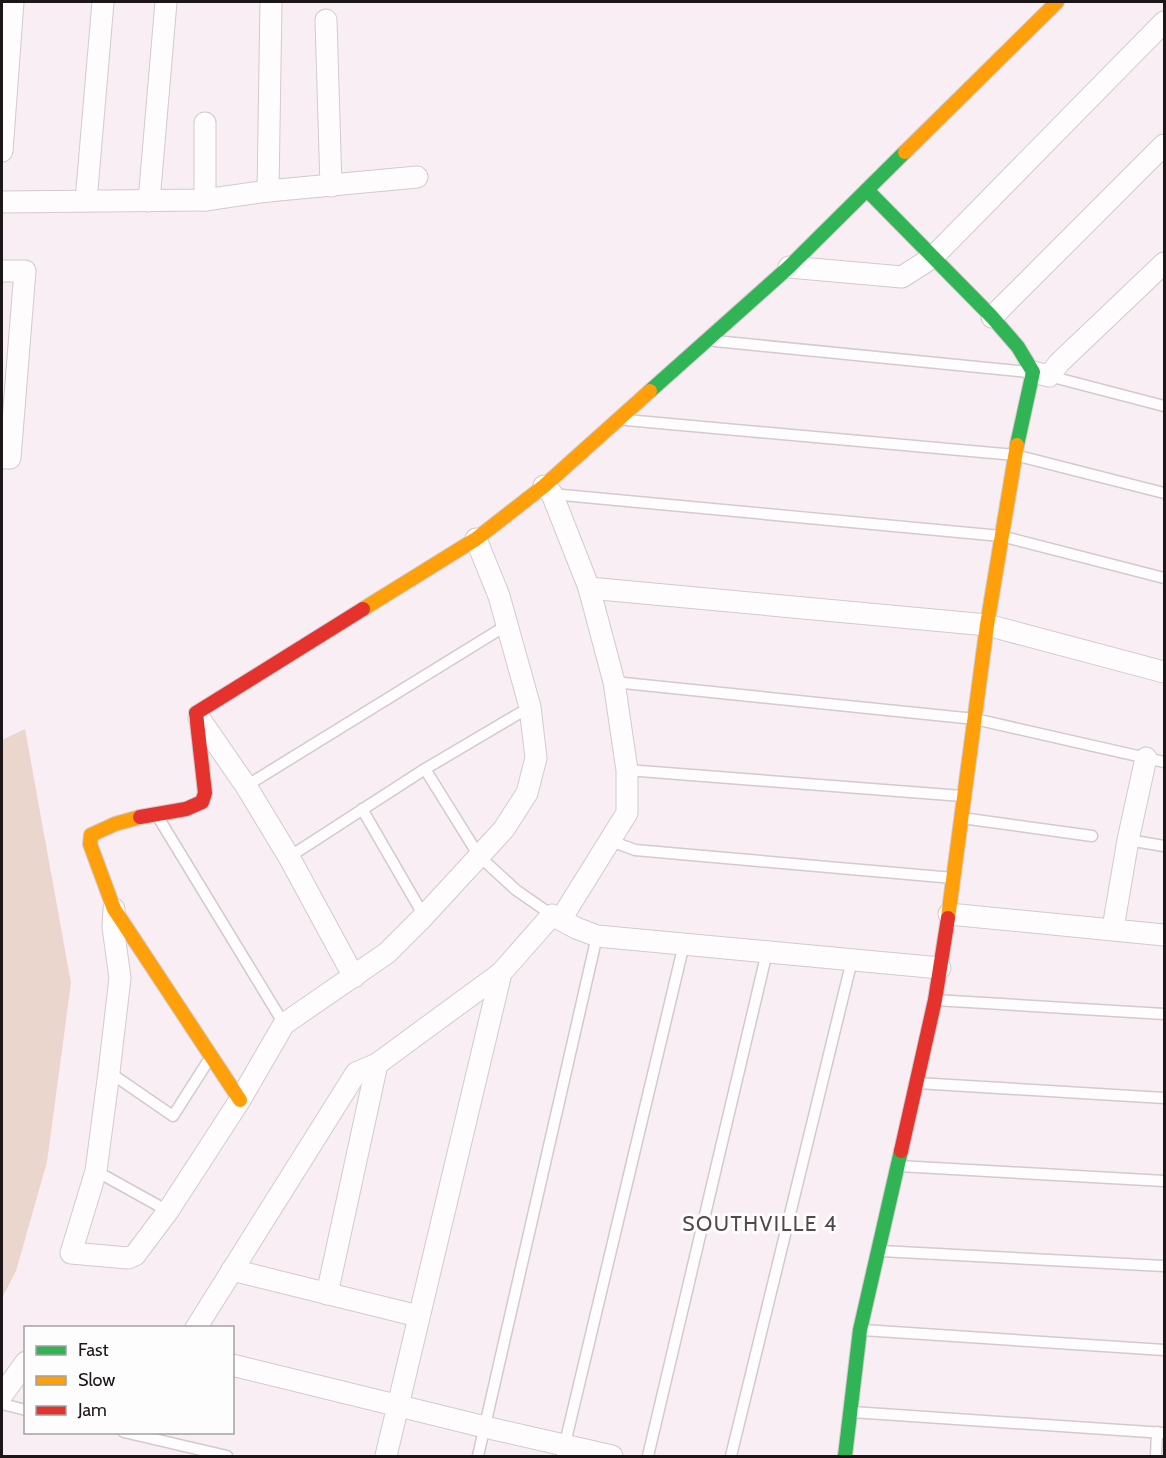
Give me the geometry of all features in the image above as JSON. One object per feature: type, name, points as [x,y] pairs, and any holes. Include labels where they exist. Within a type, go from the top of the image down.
[{"type":"street","points":[[2,151],[13,2]]},
{"type":"street","points":[[86,201],[103,2]]},
{"type":"street","points":[[149,201],[166,2]]},
{"type":"street","points":[[268,191],[271,2]]},
{"type":"street","points":[[196,713],[476,539],[548,490],[706,340],[789,267],[1057,2]]},
{"type":"street","points":[[326,20],[331,186]]},
{"type":"street","points":[[789,267],[902,278],[933,257],[1164,22]]},
{"type":"street","points":[[205,123],[205,201]]},
{"type":"street","points":[[992,316],[1164,146]]},
{"type":"street","points":[[2,202],[205,201],[268,191],[417,177]]},
{"type":"street","points":[[867,190],[992,316],[1041,374]]},
{"type":"street","points":[[845,1456],[860,1330],[935,1000],[949,914],[987,626],[1015,455],[1041,374],[1059,363],[1164,263]]},
{"type":"street","points":[[2,271],[25,272],[10,458],[2,458]]},
{"type":"street","points":[[197,1326],[356,1073],[376,1064],[501,973],[556,917],[611,841],[627,813],[627,770],[614,682],[589,588],[548,490]]},
{"type":"street","points":[[114,909],[113,927],[120,978],[109,1071],[96,1171],[71,1253],[128,1258],[135,1255],[168,1211],[240,1100],[284,1024],[387,953],[504,829],[527,793],[536,758],[530,707],[499,596],[476,539]]},
{"type":"street","points":[[589,588],[987,626],[1164,672]]},
{"type":"street","points":[[196,713],[246,786],[289,857],[354,977]]},
{"type":"street","points":[[196,713],[205,793],[202,802],[194,808],[156,813],[100,829],[91,835],[90,844],[114,909],[240,1100]]},
{"type":"street","points":[[1113,928],[1128,840],[1155,760]]},
{"type":"street","points":[[949,914],[1113,928],[1164,935]]},
{"type":"street","points":[[556,917],[597,936],[940,968]]},
{"type":"street","points":[[386,1456],[501,973]]},
{"type":"street","points":[[327,1294],[376,1064]]},
{"type":"street","points":[[232,1270],[418,1316]]},
{"type":"street","points":[[2,1395],[24,1365]]},
{"type":"street","points":[[234,1365],[398,1405],[564,1451],[612,1456]]},
{"type":"lane","points":[[706,340],[1041,374],[1164,406]]},
{"type":"lane","points":[[620,420],[1015,455],[1164,493]]},
{"type":"lane","points":[[548,490],[1001,536],[1164,578]]},
{"type":"lane","points":[[246,786],[507,625]]},
{"type":"lane","points":[[614,682],[975,719],[1155,760]]},
{"type":"lane","points":[[289,857],[425,769],[530,707]]},
{"type":"lane","points":[[425,769],[479,856],[516,890],[556,917]]},
{"type":"lane","points":[[627,770],[965,796]]},
{"type":"lane","points":[[362,810],[424,916]]},
{"type":"lane","points":[[156,813],[284,1024]]},
{"type":"lane","points":[[962,818],[1092,836]]},
{"type":"lane","points":[[1128,840],[1164,846]]},
{"type":"lane","points":[[611,841],[635,850],[954,878]]},
{"type":"lane","points":[[478,1456],[597,936]]},
{"type":"lane","points":[[564,1451],[684,944]]},
{"type":"lane","points":[[648,1456],[767,952]]},
{"type":"lane","points":[[731,1456],[852,960]]},
{"type":"lane","points":[[935,1000],[1164,1014]]},
{"type":"lane","points":[[109,1071],[173,1116],[212,1055]]},
{"type":"lane","points":[[917,1083],[1164,1098]]},
{"type":"lane","points":[[898,1166],[1164,1181]]},
{"type":"lane","points":[[96,1171],[168,1211]]},
{"type":"lane","points":[[878,1251],[1164,1266]]},
{"type":"lane","points":[[860,1330],[1164,1350]]},
{"type":"lane","points":[[2,1404],[24,1410]]},
{"type":"lane","points":[[849,1412],[1161,1432],[1156,1456]]},
{"type":"lane","points":[[133,1434],[227,1456]]},
{"type":"shaded area","points":[[25,729],[71,983],[47,1162],[16,1271],[2,1298],[2,740]]},
{"type":"traffic: fast","points":[[650,391],[789,267],[905,152]]},
{"type":"traffic: fast","points":[[867,190],[992,317],[1018,347],[1033,372],[1017,445]]},
{"type":"traffic: fast","points":[[845,1456],[860,1330],[901,1151]]},
{"type":"traffic: slow","points":[[905,152],[1057,2]]},
{"type":"traffic: slow","points":[[363,609],[476,539],[544,486],[650,391]]},
{"type":"traffic: slow","points":[[948,918],[987,625],[1017,445]]},
{"type":"traffic: slow","points":[[140,817],[115,824],[91,835],[90,844],[114,909],[240,1100]]},
{"type":"traffic: jam","points":[[140,817],[186,809],[202,802],[205,793],[196,713],[363,609]]},
{"type":"traffic: jam","points":[[901,1151],[935,1000],[948,918]]},
{"type":"district","name":"SOUTHVILLE 4","points":[[760,1224]]}]
